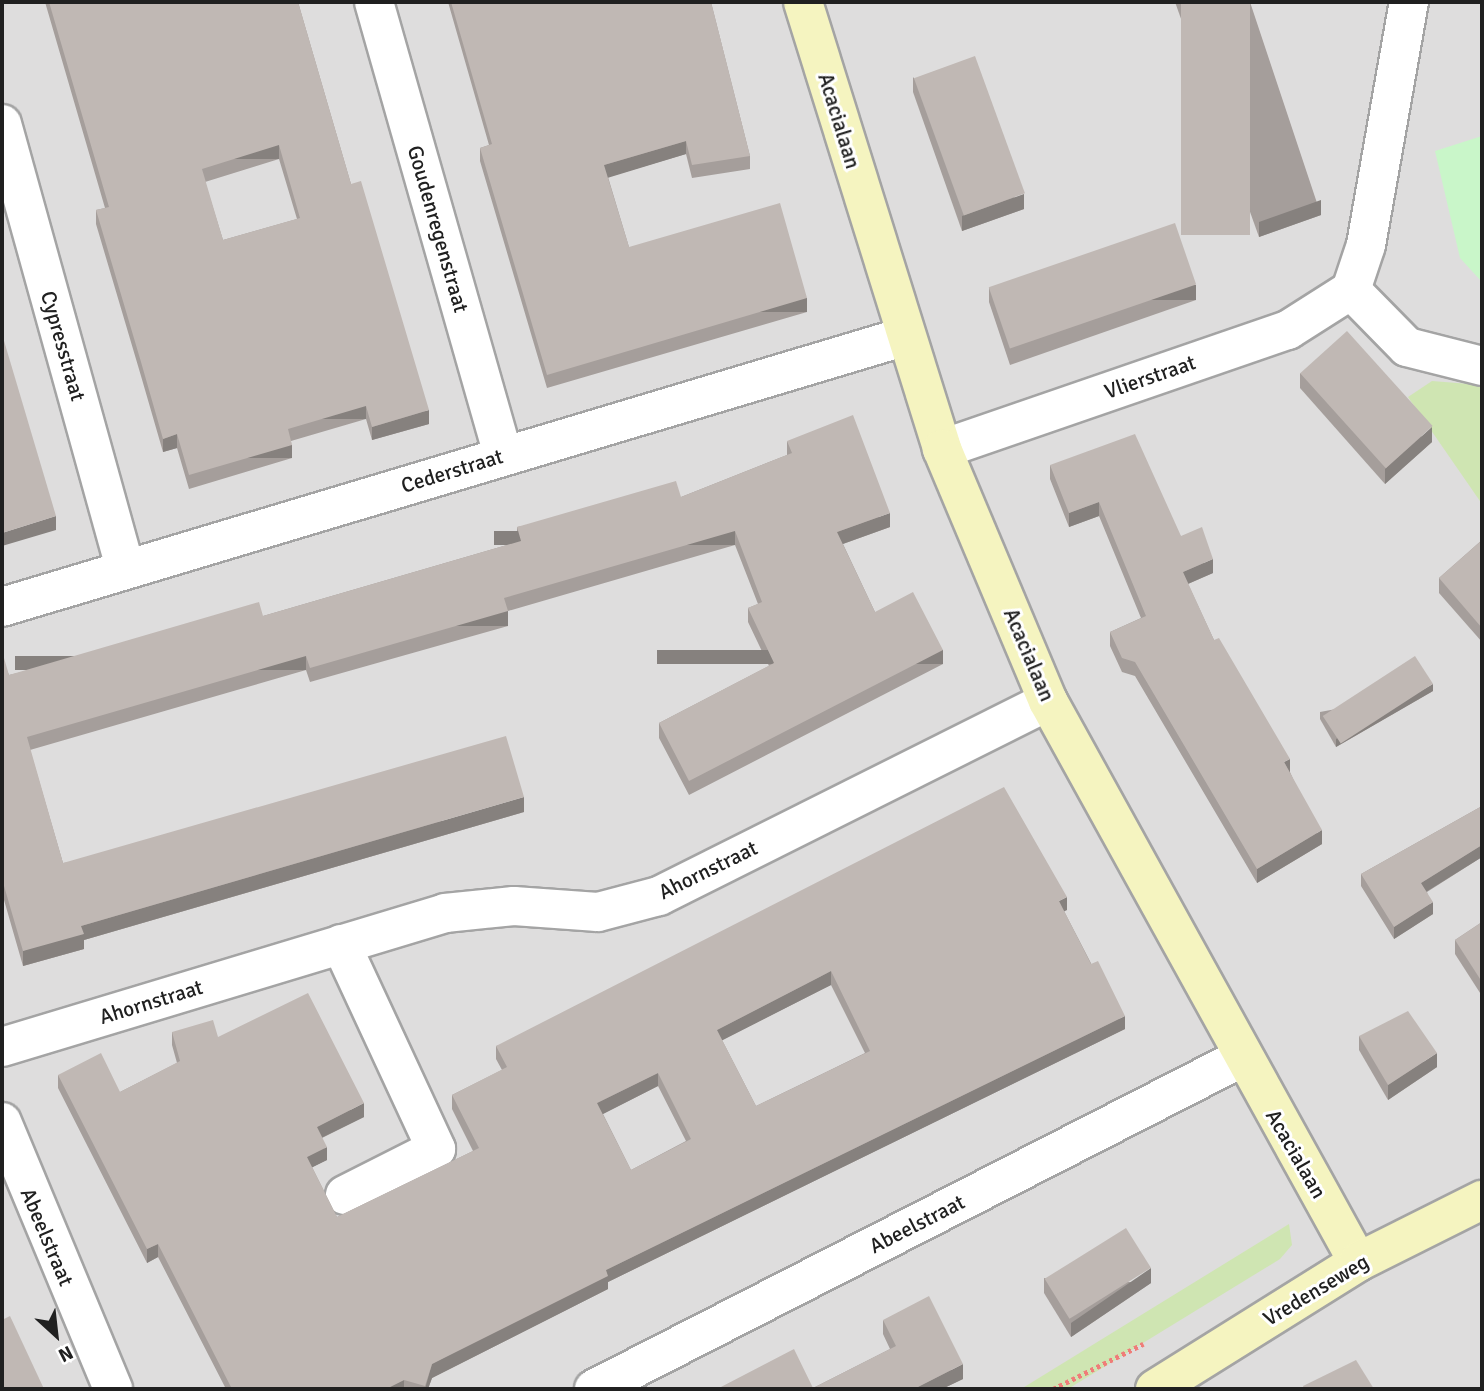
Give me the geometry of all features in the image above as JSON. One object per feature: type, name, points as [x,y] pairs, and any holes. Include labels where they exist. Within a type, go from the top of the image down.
[{"type":"street","name":"Goudenregenstraat","points":[[374,2],[503,455]]},
{"type":"street","name":"Acacialaan","points":[[803,2],[903,337],[942,449],[1048,701],[1241,1058],[1358,1262]]},
{"type":"street","points":[[1409,2],[1366,245],[1351,290],[1407,347],[1482,366]]},
{"type":"street","name":"Cypresstraat","points":[[2,124],[125,568]]},
{"type":"street","name":"Vlierstraat","points":[[942,449],[1288,330],[1351,290]]},
{"type":"street","name":"Cederstraat","points":[[2,607],[903,337]]},
{"type":"street","name":"Ahornstraat","points":[[2,1047],[445,913],[514,905],[598,912],[659,896],[1048,701]]},
{"type":"street","points":[[341,944],[436,1149],[345,1195]]},
{"type":"street","name":"Abeelstraat","points":[[594,1389],[1241,1058]]},
{"type":"street","name":"Abeelstraat","points":[[2,1122],[113,1389]]},
{"type":"street","name":"Vredenseweg","points":[[1155,1389],[1358,1262],[1481,1203]]},
{"type":"shaded area","points":[[2,2],[1482,2],[1482,1389],[2,1389]]},
{"type":"green space","points":[[1482,136],[1482,282],[1460,258],[1435,151]]},
{"type":"green space","points":[[1432,381],[1482,385],[1482,504],[1408,397]]},
{"type":"green space","points":[[1289,1224],[1292,1245],[1280,1259],[1068,1389],[1021,1389]]},
{"type":"building","points":[[49,2],[298,2],[351,184],[361,181],[429,410],[372,427],[366,406],[288,429],[292,445],[189,475],[177,434],[163,439],[96,210],[109,207]],"holes":[[[279,145],[300,218],[223,240],[202,169]]]},
{"type":"building","points":[[451,2],[711,2],[750,156],[692,165],[686,141],[604,165],[629,247],[780,203],[807,298],[547,375],[480,148],[492,144]]},
{"type":"building","points":[[1181,2],[1250,2],[1250,235],[1181,235]]},
{"type":"building","points":[[975,56],[1025,193],[964,215],[914,78]]},
{"type":"building","points":[[1175,223],[1196,284],[1010,349],[989,287]]},
{"type":"building","points":[[1347,331],[1433,426],[1386,468],[1300,373]]},
{"type":"building","points":[[2,334],[56,516],[2,533]]},
{"type":"building","points":[[853,415],[890,513],[837,532],[875,612],[913,592],[943,650],[689,781],[659,723],[774,663],[748,608],[762,602],[735,531],[504,598],[508,611],[310,668],[306,656],[27,737],[63,863],[506,736],[524,797],[81,926],[84,934],[23,951],[2,879],[2,659],[4,658],[9,675],[259,602],[263,616],[521,541],[517,527],[676,481],[681,497],[792,453],[787,441]]},
{"type":"building","points":[[1135,434],[1181,536],[1202,527],[1213,559],[1183,572],[1214,640],[1219,638],[1290,759],[1284,762],[1322,830],[1257,869],[1135,662],[1122,658],[1110,632],[1146,616],[1099,502],[1069,513],[1050,465]]},
{"type":"building","points":[[1482,540],[1482,628],[1439,578]]},
{"type":"building","points":[[1415,656],[1433,684],[1341,744],[1323,716]]},
{"type":"building","points":[[1004,787],[1067,897],[1059,901],[1091,964],[1098,961],[1125,1016],[606,1270],[608,1276],[432,1364],[425,1386],[404,1380],[386,1389],[232,1389],[158,1244],[147,1249],[58,1075],[101,1053],[120,1092],[180,1061],[172,1032],[213,1020],[218,1037],[308,993],[364,1103],[317,1127],[327,1147],[307,1157],[337,1217],[479,1148],[452,1095],[507,1067],[496,1046]],"holes":[[[831,971],[870,1051],[756,1106],[717,1030]],[[658,1073],[691,1139],[631,1170],[597,1103]]]},
{"type":"building","points":[[1482,806],[1482,845],[1421,883],[1433,902],[1394,927],[1361,874]]},
{"type":"building","points":[[1482,922],[1482,982],[1455,940]]},
{"type":"building","points":[[1408,1011],[1437,1053],[1388,1085],[1359,1036]]},
{"type":"building","points":[[1126,1228],[1151,1268],[1069,1319],[1045,1279]]},
{"type":"building","points":[[929,1296],[963,1364],[914,1389],[719,1389],[794,1349],[813,1388],[896,1346],[883,1320]]},
{"type":"building","points":[[10,1316],[44,1389],[2,1389],[2,1320]]},
{"type":"building","points":[[1356,1360],[1374,1389],[1304,1389],[1303,1386]]}]
